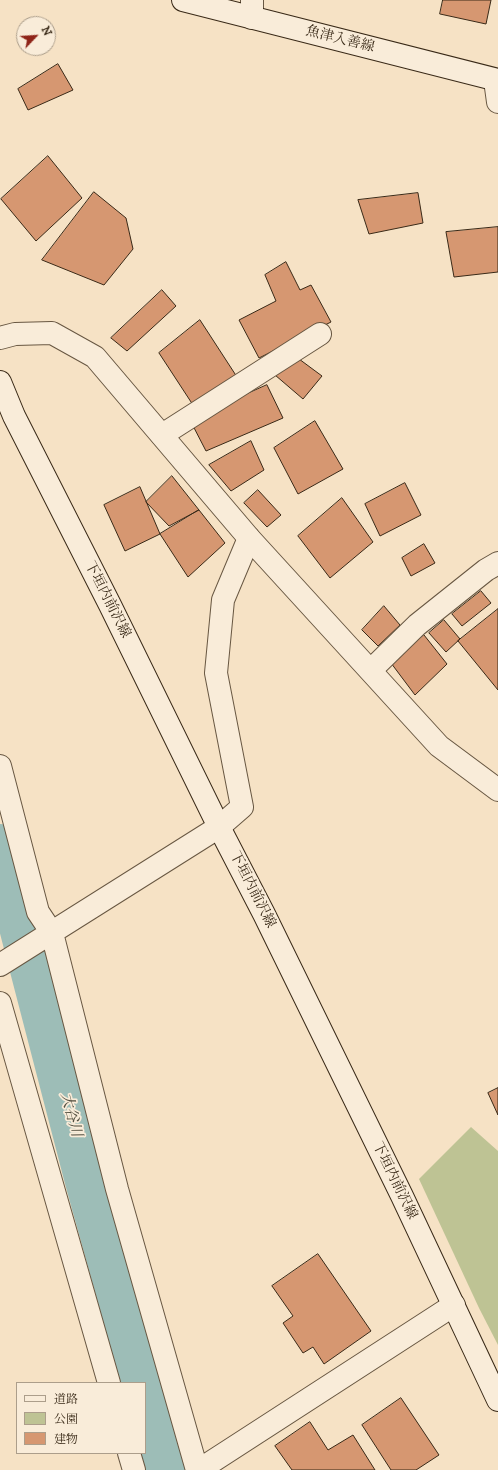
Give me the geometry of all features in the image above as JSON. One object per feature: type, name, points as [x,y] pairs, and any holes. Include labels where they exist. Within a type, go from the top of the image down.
[{"type":"street","name":"魚津入善線","points":[[183,0],[252,9],[497,80]]},
{"type":"street","points":[[497,80],[498,102]]},
{"type":"street","points":[[0,338],[15,334],[52,333],[95,357],[249,538],[439,746],[498,790]]},
{"type":"street","points":[[162,435],[320,334]]},
{"type":"street","name":"下垣内前沢線","points":[[0,382],[14,416],[264,914],[454,1305],[498,1400]]},
{"type":"street","points":[[2,963],[219,827],[242,807],[216,673],[223,600],[249,538]]},
{"type":"street","points":[[371,670],[417,625],[486,570],[498,563]]},
{"type":"street","points":[[0,766],[44,938],[198,1470],[454,1305]]},
{"type":"street","points":[[0,1003],[109,1382]]},
{"type":"street","points":[[129,1454],[134,1470]]},
{"type":"green space","points":[[471,1127],[498,1151],[498,1345],[479,1308],[419,1179]]},
{"type":"building","points":[[443,0],[491,0],[486,24],[440,14]]},
{"type":"building","points":[[58,64],[73,90],[28,110],[18,89]]},
{"type":"building","points":[[48,156],[82,198],[36,241],[1,199]]},
{"type":"building","points":[[94,192],[126,218],[133,249],[104,285],[42,260]]},
{"type":"building","points":[[418,193],[423,223],[369,234],[358,200]]},
{"type":"building","points":[[498,227],[498,272],[454,277],[446,232]]},
{"type":"building","points":[[286,262],[300,290],[311,285],[331,322],[259,358],[239,320],[276,301],[265,275]]},
{"type":"building","points":[[162,290],[176,306],[127,351],[111,338]]},
{"type":"building","points":[[200,320],[237,377],[193,405],[159,353]]},
{"type":"building","points":[[295,356],[322,376],[303,399],[275,375]]},
{"type":"building","points":[[267,385],[283,418],[206,451],[190,420]]},
{"type":"building","points":[[315,421],[343,469],[298,494],[274,448]]},
{"type":"building","points":[[251,441],[264,470],[231,491],[209,465]]},
{"type":"building","points":[[172,476],[199,510],[169,526],[146,502]]},
{"type":"building","points":[[405,483],[421,515],[380,536],[365,504]]},
{"type":"building","points":[[140,487],[160,534],[125,551],[104,505]]},
{"type":"building","points":[[258,490],[281,515],[267,527],[244,503]]},
{"type":"building","points":[[342,498],[373,542],[330,578],[298,536]]},
{"type":"building","points":[[199,510],[225,543],[188,577],[160,534]]},
{"type":"building","points":[[424,544],[435,563],[411,576],[402,558]]},
{"type":"building","points":[[481,591],[491,603],[462,626],[452,614]]},
{"type":"building","points":[[384,606],[400,625],[378,646],[362,630]]},
{"type":"building","points":[[498,609],[498,690],[458,641]]},
{"type":"building","points":[[444,620],[460,639],[446,652],[429,633]]},
{"type":"building","points":[[424,635],[447,664],[415,695],[391,663]]},
{"type":"building","points":[[498,1088],[498,1115],[488,1093]]},
{"type":"building","points":[[318,1254],[371,1331],[324,1364],[313,1347],[303,1353],[283,1323],[293,1316],[272,1286]]},
{"type":"building","points":[[401,1398],[439,1455],[416,1470],[391,1470],[362,1425]]},
{"type":"building","points":[[310,1422],[328,1450],[353,1435],[375,1470],[292,1470],[275,1446]]},
{"type":"waterway","name":"大谷川","points":[[0,846],[87,1181],[143,1382]]},
{"type":"waterway","name":"大谷川","points":[[146,1394],[167,1470]]}]
